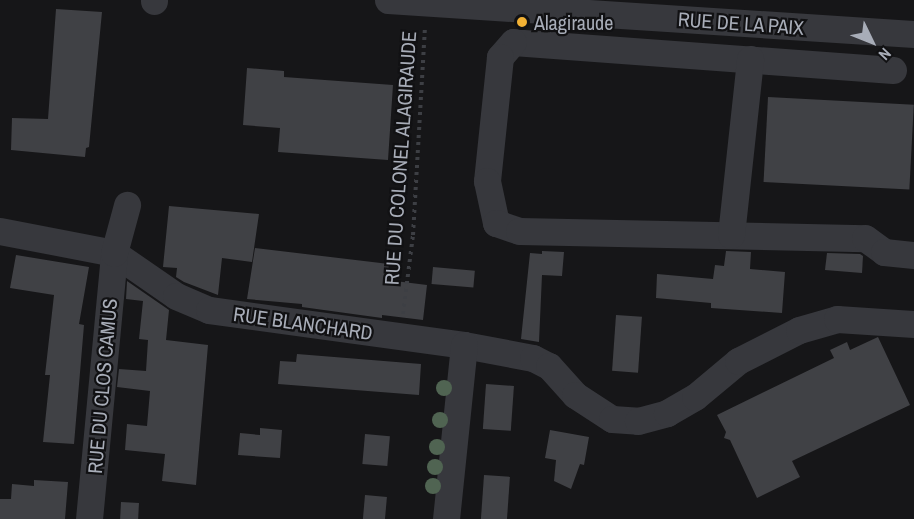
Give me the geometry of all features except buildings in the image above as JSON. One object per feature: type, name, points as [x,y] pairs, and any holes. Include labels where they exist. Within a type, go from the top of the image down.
[{"type":"street","name":"RUE DE LA PAIX","points":[[388,0],[682,9],[914,34]]},
{"type":"street","points":[[893,70],[513,42],[500,57],[487,181],[496,223],[519,231],[865,238],[884,252],[914,255]]},
{"type":"street","points":[[731,235],[750,59]]},
{"type":"street","name":"RUE DU CLOS CAMUS","points":[[89,519],[114,253],[127,204]]},
{"type":"street","name":"RUE BLANCHARD","points":[[0,231],[114,253],[176,296],[209,310],[464,345],[533,358],[549,366],[575,395],[612,419],[638,421],[667,413],[694,397],[738,361],[799,330],[837,319],[914,324]]},
{"type":"street","points":[[446,519],[464,345]]},
{"type":"path","name":"RUE DU COLONEL ALAGIRAUDE","points":[[399,336],[413,235],[425,18]]},
{"type":"place","name":"Alagiraude","points":[[522,22]]}]
